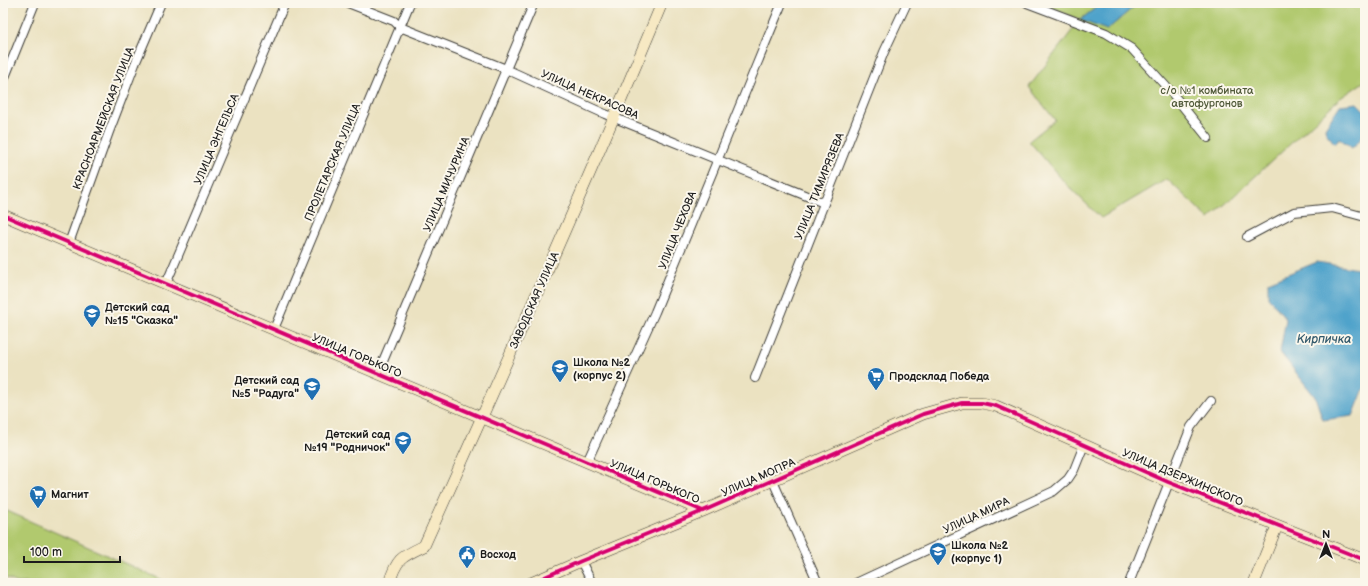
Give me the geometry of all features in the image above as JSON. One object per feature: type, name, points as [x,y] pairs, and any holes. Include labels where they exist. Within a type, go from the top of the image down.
[{"type":"street","points":[[3,82],[34,3]]},
{"type":"street","name":"КРАСНОАРМЕЙСКАЯ УЛИЦА","points":[[69,243],[132,70],[161,3]]},
{"type":"street","name":"УЛИЦА ЭНГЕЛЬСА","points":[[166,284],[285,3]]},
{"type":"street","name":"УЛИЦА НЕКРАСОВА","points":[[348,3],[394,21],[400,27],[506,69],[614,117],[824,203]]},
{"type":"street","name":"ПРОЛЕТАРСКАЯ УЛИЦА","points":[[274,329],[410,3]]},
{"type":"street","name":"УЛИЦА МИЧУРИНА","points":[[378,374],[534,3]]},
{"type":"street","name":"ЗАВОДСКАЯ УЛИЦА","points":[[389,583],[396,565],[405,556],[424,546],[614,117],[662,3]]},
{"type":"street","name":"УЛИЦА ЧЕХОВА","points":[[587,462],[655,312],[782,3]]},
{"type":"street","name":"УЛИЦА ТИМИРЯЗЕВА","points":[[756,378],[884,52],[907,3]]},
{"type":"street","points":[[1031,4],[1106,33],[1132,49],[1172,93],[1208,138]]},
{"type":"street","points":[[1247,238],[1294,212],[1332,208],[1365,217]]},
{"type":"street","name":"УЛИЦА ГОРЬКОГО","points":[[3,215],[703,511]]},
{"type":"street","points":[[1128,583],[1191,426],[1211,401]]},
{"type":"street","name":"УЛИЦА МОПРА","points":[[531,583],[773,481],[924,414],[962,403],[982,403],[996,406]]},
{"type":"street","name":"УЛИЦА ДЗЕРЖИНСКОГО","points":[[996,406],[1168,482],[1365,560]]},
{"type":"street","name":"УЛИЦА МИРА","points":[[856,583],[1054,491],[1068,479],[1074,470],[1084,445]]},
{"type":"street","points":[[773,481],[818,583]]},
{"type":"street","points":[[1254,583],[1276,526]]},
{"type":"street","points":[[582,561],[592,583]]},
{"type":"green space","name":"с/о №1 комбината автофургонов","points":[[1042,3],[1098,3],[1093,10],[1081,19],[1107,30],[1138,3],[1365,3],[1365,81],[1339,99],[1209,219],[1167,179],[1101,218],[1065,183],[1029,141],[1055,120],[1029,87],[1080,20]]},
{"type":"green space","points":[[5,510],[167,582],[18,583],[3,577],[3,511]]},
{"type":"water","points":[[1098,3],[1138,3],[1107,30],[1080,20],[1093,10]]},
{"type":"water","points":[[1357,103],[1365,111],[1365,127],[1360,140],[1352,148],[1339,138],[1335,144],[1326,133],[1325,128],[1340,105]]},
{"type":"water","name":"Кирпичка","points":[[1317,262],[1358,269],[1360,299],[1365,303],[1365,389],[1353,416],[1323,420],[1315,397],[1280,352],[1286,319],[1268,297],[1268,282]]},
{"type":"cycle path","points":[[3,215],[703,511]]},
{"type":"cycle path","points":[[531,583],[703,511],[923,414],[962,403],[982,403],[996,406],[1168,482],[1365,560]]},
{"type":"place","name":"Детский сад №15 \"Сказка\"","points":[[92,328]]},
{"type":"place","name":"Школа №2 (корпус 2)","points":[[560,383]]},
{"type":"place","name":"Продсклад Победа","points":[[876,391]]},
{"type":"place","name":"Детский сад №5 \"Радуга\"","points":[[312,401]]},
{"type":"place","name":"Детский сад №19 \"Родничок\"","points":[[403,455]]},
{"type":"place","name":"Магнит","points":[[38,509]]},
{"type":"place","name":"Школа №2 (корпус 1)","points":[[938,566]]},
{"type":"place","name":"Восход","points":[[467,569]]}]
